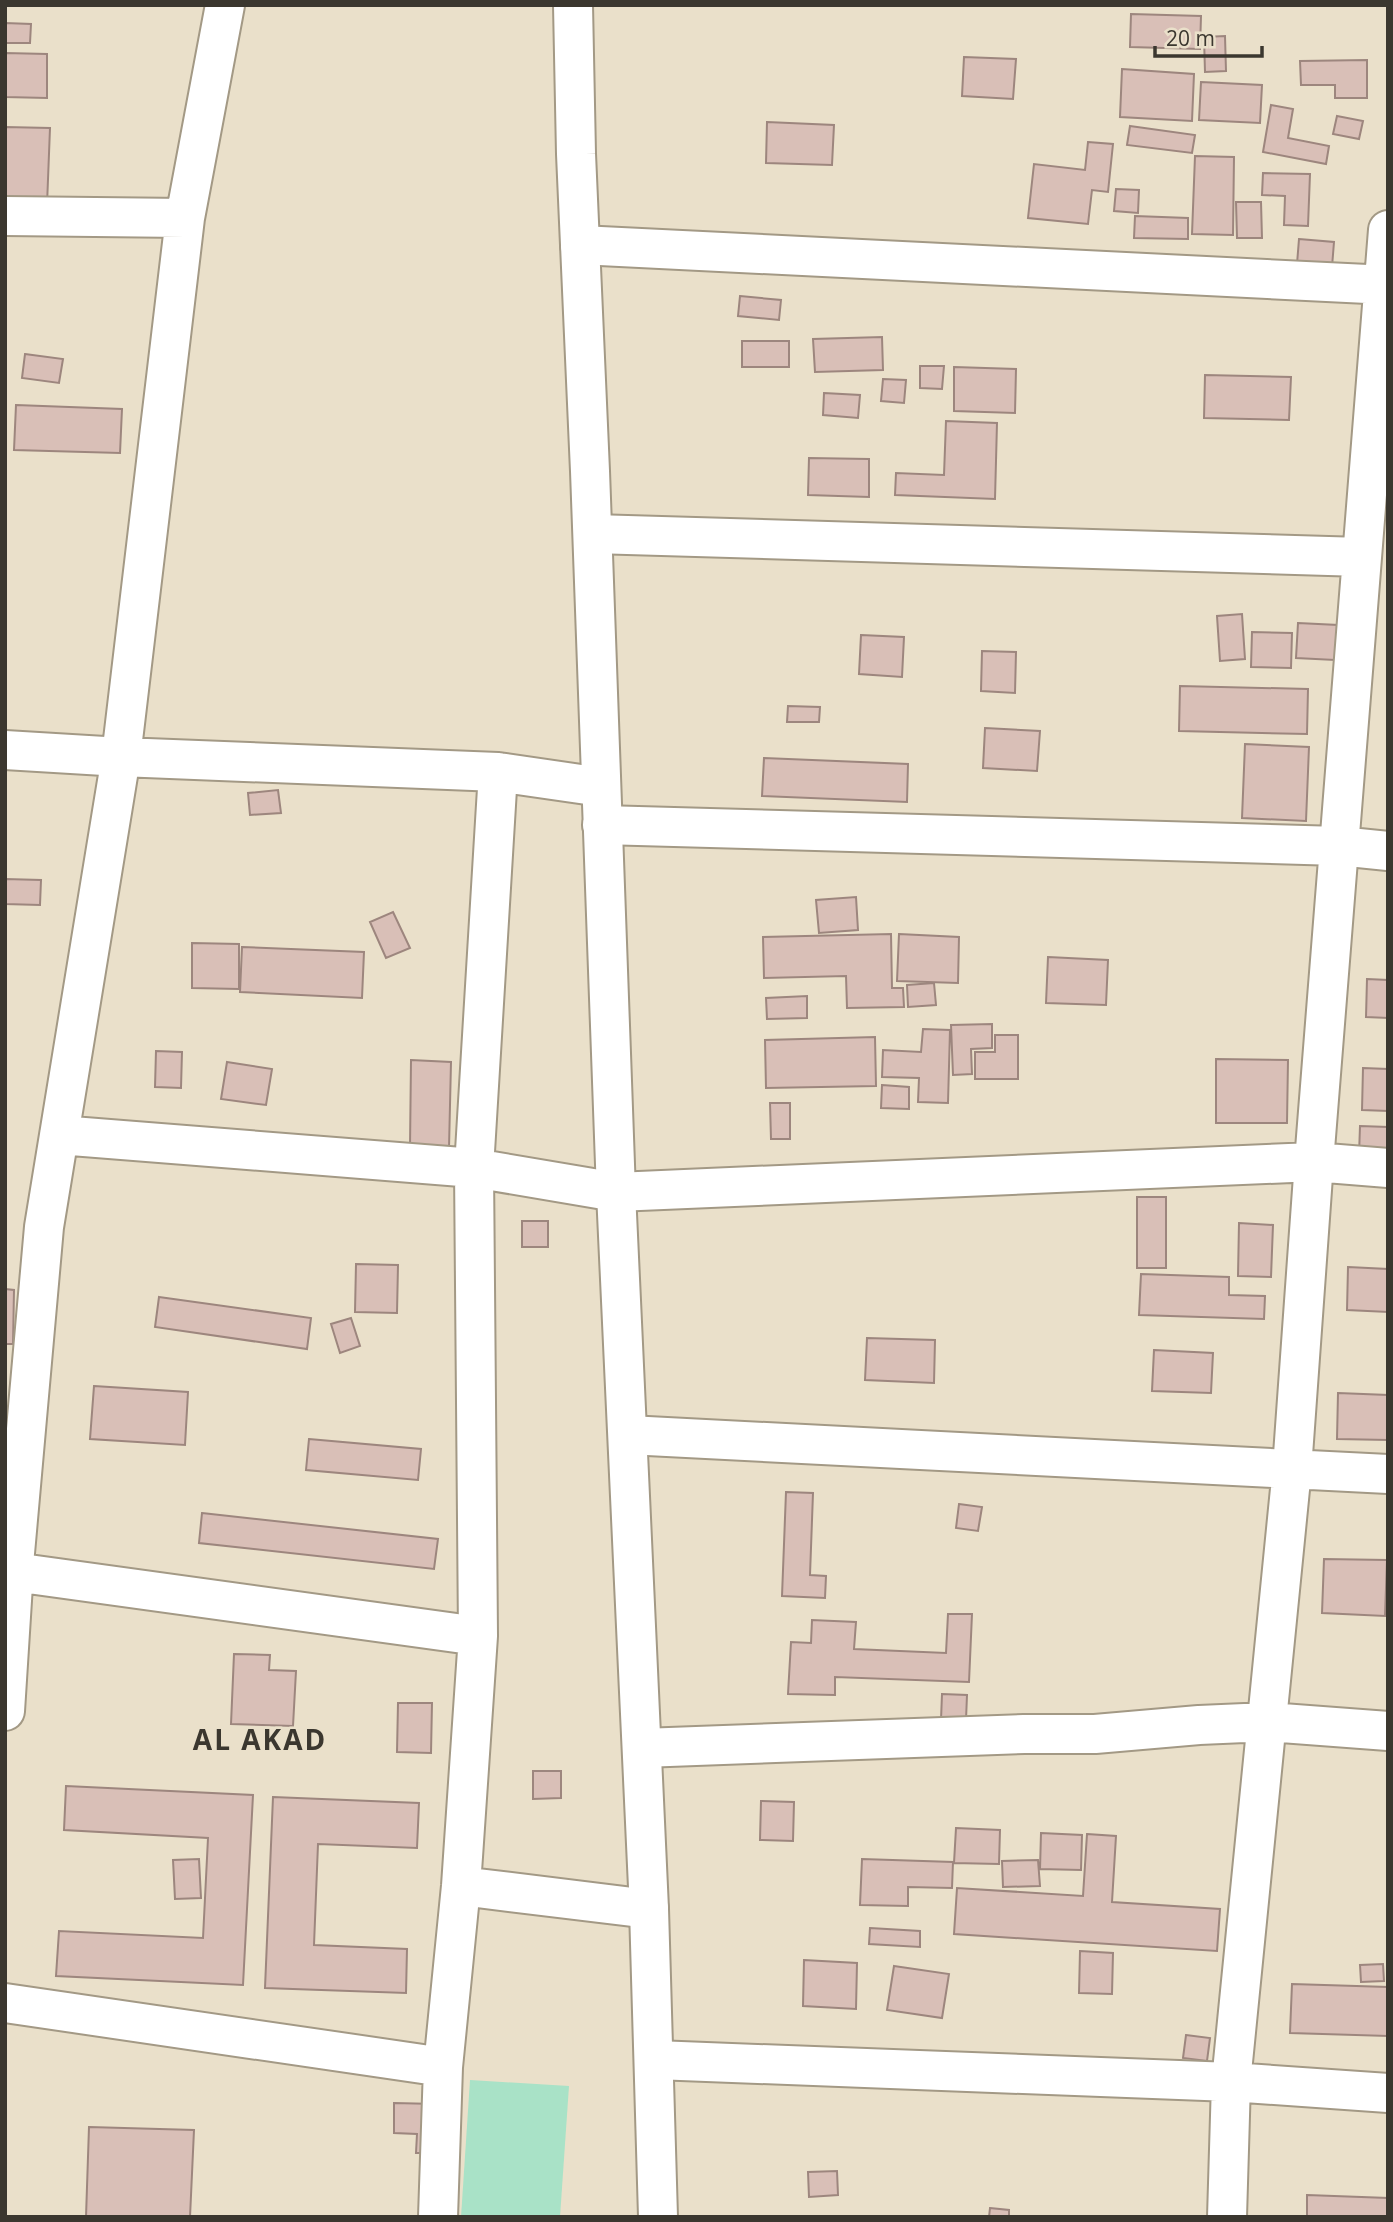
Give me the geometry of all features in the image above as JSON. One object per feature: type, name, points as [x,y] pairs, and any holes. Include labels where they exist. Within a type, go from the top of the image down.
[{"type":"street","points":[[5,1711],[19,1364],[121,757],[185,218],[225,5]]},
{"type":"street","points":[[573,5],[576,154],[593,534],[600,787],[649,1909],[658,2217]]},
{"type":"street","points":[[5,215],[185,218]]},
{"type":"street","points":[[1227,2217],[1231,2082],[1292,1469],[1339,846],[1372,624],[1362,557],[1386,285],[1388,230]]},
{"type":"street","points":[[580,245],[1386,285]]},
{"type":"street","points":[[593,534],[1362,557]]},
{"type":"street","points":[[5,750],[498,772],[600,787]]},
{"type":"street","points":[[438,2217],[443,2067],[461,1886],[478,1636],[474,1168],[498,772]]},
{"type":"street","points":[[602,825],[1339,846],[1388,851]]},
{"type":"street","points":[[59,1135],[474,1168],[616,1192],[1314,1162],[1388,1168]]},
{"type":"street","points":[[628,1435],[1388,1474]]},
{"type":"street","points":[[11,1558],[478,1636]]},
{"type":"street","points":[[642,1748],[1024,1734],[1095,1734],[1199,1724],[1268,1722],[1388,1731]]},
{"type":"street","points":[[461,1886],[649,1909]]},
{"type":"street","points":[[5,2003],[443,2067]]},
{"type":"street","points":[[655,2060],[1231,2082],[1388,2093]]},
{"type":"green space","points":[[470,2080],[569,2086],[560,2217],[461,2217]]},
{"type":"building","points":[[1131,14],[1201,16],[1200,49],[1130,47]]},
{"type":"building","points":[[5,23],[31,24],[30,43],[5,43]]},
{"type":"building","points":[[1225,36],[1226,71],[1205,72],[1204,37]]},
{"type":"building","points":[[5,53],[47,54],[47,98],[5,97]]},
{"type":"building","points":[[964,57],[1016,59],[1013,99],[962,96]]},
{"type":"building","points":[[1367,60],[1367,98],[1335,98],[1335,85],[1301,85],[1300,61]]},
{"type":"building","points":[[1122,69],[1194,74],[1192,121],[1120,117]]},
{"type":"building","points":[[1201,82],[1262,85],[1260,123],[1199,120]]},
{"type":"building","points":[[1271,105],[1293,109],[1288,138],[1329,146],[1326,164],[1263,152]]},
{"type":"building","points":[[1337,116],[1363,121],[1359,139],[1333,134]]},
{"type":"building","points":[[767,122],[834,125],[832,165],[766,163]]},
{"type":"building","points":[[1130,126],[1195,135],[1192,153],[1127,145]]},
{"type":"building","points":[[5,127],[50,128],[47,205],[5,204]]},
{"type":"building","points":[[1088,142],[1113,144],[1108,192],[1092,190],[1088,224],[1028,218],[1034,164],[1085,170]]},
{"type":"building","points":[[1195,156],[1234,157],[1233,235],[1192,234]]},
{"type":"building","points":[[1263,173],[1310,174],[1308,226],[1284,225],[1285,196],[1262,195]]},
{"type":"building","points":[[1116,189],[1139,190],[1138,213],[1114,211]]},
{"type":"building","points":[[1236,202],[1261,202],[1262,238],[1237,238]]},
{"type":"building","points":[[1135,216],[1188,218],[1188,239],[1134,238]]},
{"type":"building","points":[[1299,239],[1334,242],[1332,267],[1297,264]]},
{"type":"building","points":[[740,296],[781,300],[779,320],[738,316]]},
{"type":"building","points":[[882,337],[883,370],[815,372],[813,339]]},
{"type":"building","points":[[742,341],[789,341],[789,367],[742,367]]},
{"type":"building","points":[[25,354],[63,359],[59,383],[22,378]]},
{"type":"building","points":[[920,366],[944,366],[942,389],[920,388]]},
{"type":"building","points":[[954,367],[1016,369],[1015,413],[954,411]]},
{"type":"building","points":[[1205,375],[1291,377],[1289,420],[1204,418]]},
{"type":"building","points":[[883,379],[906,380],[904,403],[881,401]]},
{"type":"building","points":[[824,393],[860,395],[858,418],[823,415]]},
{"type":"building","points":[[16,405],[122,409],[120,453],[14,450]]},
{"type":"building","points":[[946,421],[997,423],[995,499],[895,495],[896,473],[944,475]]},
{"type":"building","points":[[809,458],[869,459],[869,497],[808,495]]},
{"type":"building","points":[[1242,614],[1245,659],[1220,661],[1217,616]]},
{"type":"building","points":[[1298,623],[1338,625],[1335,660],[1296,658]]},
{"type":"building","points":[[1252,632],[1292,633],[1291,668],[1251,667]]},
{"type":"building","points":[[861,635],[904,637],[902,677],[859,674]]},
{"type":"building","points":[[982,651],[1016,652],[1015,693],[981,691]]},
{"type":"building","points":[[1180,686],[1308,689],[1307,734],[1179,731]]},
{"type":"building","points":[[788,706],[820,707],[819,722],[787,722]]},
{"type":"building","points":[[985,728],[1040,731],[1037,771],[983,768]]},
{"type":"building","points":[[1245,744],[1309,747],[1306,821],[1242,818]]},
{"type":"building","points":[[764,758],[908,764],[907,802],[762,796]]},
{"type":"building","points":[[278,790],[281,813],[250,815],[248,793]]},
{"type":"building","points":[[5,879],[41,880],[40,905],[5,904]]},
{"type":"building","points":[[856,897],[858,930],[819,933],[816,900]]},
{"type":"building","points":[[393,912],[410,948],[386,958],[370,922]]},
{"type":"building","points":[[891,934],[892,988],[903,988],[904,1007],[847,1008],[846,976],[764,978],[763,937]]},
{"type":"building","points":[[899,934],[959,937],[958,983],[897,981]]},
{"type":"building","points":[[192,943],[239,944],[239,989],[192,988]]},
{"type":"building","points":[[242,947],[364,952],[362,998],[240,992]]},
{"type":"building","points":[[1048,957],[1108,960],[1106,1005],[1046,1003]]},
{"type":"building","points":[[1367,979],[1388,980],[1388,1018],[1366,1017]]},
{"type":"building","points":[[934,983],[936,1005],[908,1007],[907,985]]},
{"type":"building","points":[[807,996],[807,1018],[767,1019],[766,998]]},
{"type":"building","points":[[992,1024],[992,1048],[971,1049],[972,1074],[953,1075],[951,1025]]},
{"type":"building","points":[[923,1029],[950,1030],[948,1103],[918,1102],[919,1078],[882,1077],[883,1050],[921,1052]]},
{"type":"building","points":[[995,1035],[1018,1035],[1018,1079],[975,1079],[975,1052],[995,1052]]},
{"type":"building","points":[[875,1037],[876,1086],[766,1088],[765,1040]]},
{"type":"building","points":[[156,1051],[182,1052],[181,1088],[155,1087]]},
{"type":"building","points":[[1216,1059],[1288,1060],[1287,1123],[1216,1123]]},
{"type":"building","points":[[411,1060],[451,1062],[449,1148],[410,1147]]},
{"type":"building","points":[[227,1062],[272,1069],[266,1105],[221,1099]]},
{"type":"building","points":[[1363,1068],[1388,1069],[1388,1111],[1362,1110]]},
{"type":"building","points":[[882,1085],[909,1087],[909,1109],[881,1108]]},
{"type":"building","points":[[770,1103],[790,1103],[790,1139],[771,1139]]},
{"type":"building","points":[[1360,1126],[1388,1127],[1388,1156],[1359,1155]]},
{"type":"building","points":[[1137,1197],[1166,1197],[1166,1268],[1137,1268]]},
{"type":"building","points":[[522,1221],[548,1221],[548,1247],[522,1247]]},
{"type":"building","points":[[1239,1223],[1273,1225],[1271,1277],[1238,1276]]},
{"type":"building","points":[[356,1264],[398,1265],[397,1313],[355,1312]]},
{"type":"building","points":[[1348,1267],[1388,1269],[1388,1312],[1347,1310]]},
{"type":"building","points":[[1141,1274],[1229,1277],[1229,1295],[1265,1296],[1264,1319],[1139,1315]]},
{"type":"building","points":[[5,1289],[14,1290],[13,1344],[5,1344]]},
{"type":"building","points":[[159,1297],[311,1318],[307,1349],[155,1327]]},
{"type":"building","points":[[351,1318],[360,1346],[340,1353],[331,1324]]},
{"type":"building","points":[[867,1338],[935,1340],[934,1383],[865,1380]]},
{"type":"building","points":[[1154,1350],[1213,1353],[1211,1393],[1152,1391]]},
{"type":"building","points":[[94,1386],[188,1392],[185,1445],[90,1439]]},
{"type":"building","points":[[1338,1393],[1388,1395],[1388,1440],[1337,1439]]},
{"type":"building","points":[[309,1439],[421,1449],[418,1480],[306,1470]]},
{"type":"building","points":[[786,1492],[813,1493],[810,1575],[826,1576],[825,1598],[782,1596]]},
{"type":"building","points":[[959,1504],[982,1507],[978,1531],[956,1528]]},
{"type":"building","points":[[202,1513],[438,1539],[434,1569],[199,1543]]},
{"type":"building","points":[[1324,1559],[1387,1560],[1385,1616],[1322,1613]]},
{"type":"building","points":[[948,1614],[972,1614],[969,1682],[835,1677],[835,1695],[788,1694],[791,1642],[811,1643],[812,1620],[856,1622],[854,1649],[946,1653]]},
{"type":"building","points":[[234,1654],[270,1655],[269,1670],[296,1671],[293,1726],[231,1724]]},
{"type":"building","points":[[942,1694],[967,1695],[966,1720],[941,1720]]},
{"type":"building","points":[[398,1703],[432,1703],[431,1753],[397,1752]]},
{"type":"building","points":[[533,1771],[561,1771],[561,1798],[533,1799]]},
{"type":"building","points":[[66,1786],[253,1795],[243,1985],[56,1976],[59,1931],[203,1938],[208,1838],[64,1830]]},
{"type":"building","points":[[273,1797],[419,1803],[417,1848],[318,1844],[314,1945],[407,1949],[406,1993],[265,1988]]},
{"type":"building","points":[[761,1801],[794,1802],[793,1841],[760,1840]]},
{"type":"building","points":[[956,1828],[1000,1830],[999,1864],[954,1863]]},
{"type":"building","points":[[1041,1833],[1082,1835],[1081,1870],[1040,1869]]},
{"type":"building","points":[[1087,1834],[1116,1836],[1112,1902],[1220,1909],[1217,1951],[954,1934],[957,1888],[1083,1896]]},
{"type":"building","points":[[199,1859],[201,1898],[175,1899],[173,1860]]},
{"type":"building","points":[[862,1859],[953,1862],[952,1888],[908,1887],[908,1906],[860,1905]]},
{"type":"building","points":[[1038,1860],[1040,1886],[1003,1887],[1002,1861]]},
{"type":"building","points":[[870,1928],[920,1931],[920,1947],[869,1944]]},
{"type":"building","points":[[1080,1951],[1113,1953],[1112,1994],[1079,1993]]},
{"type":"building","points":[[804,1960],[857,1963],[856,2009],[803,2006]]},
{"type":"building","points":[[1383,1964],[1384,1981],[1361,1982],[1360,1965]]},
{"type":"building","points":[[894,1966],[949,1974],[942,2018],[887,2010]]},
{"type":"building","points":[[1292,1984],[1388,1987],[1388,2036],[1290,2033]]},
{"type":"building","points":[[1186,2035],[1210,2038],[1207,2061],[1183,2058]]},
{"type":"building","points":[[394,2103],[436,2104],[435,2153],[416,2153],[417,2134],[394,2133]]},
{"type":"building","points":[[89,2127],[194,2130],[190,2217],[86,2217]]},
{"type":"building","points":[[837,2171],[838,2195],[809,2197],[808,2172]]},
{"type":"building","points":[[1307,2195],[1388,2198],[1388,2217],[1307,2217]]},
{"type":"building","points":[[990,2208],[1009,2210],[1009,2217],[989,2217]]},
{"type":"district","name":"AL AKAD","points":[[260,1740]]}]
